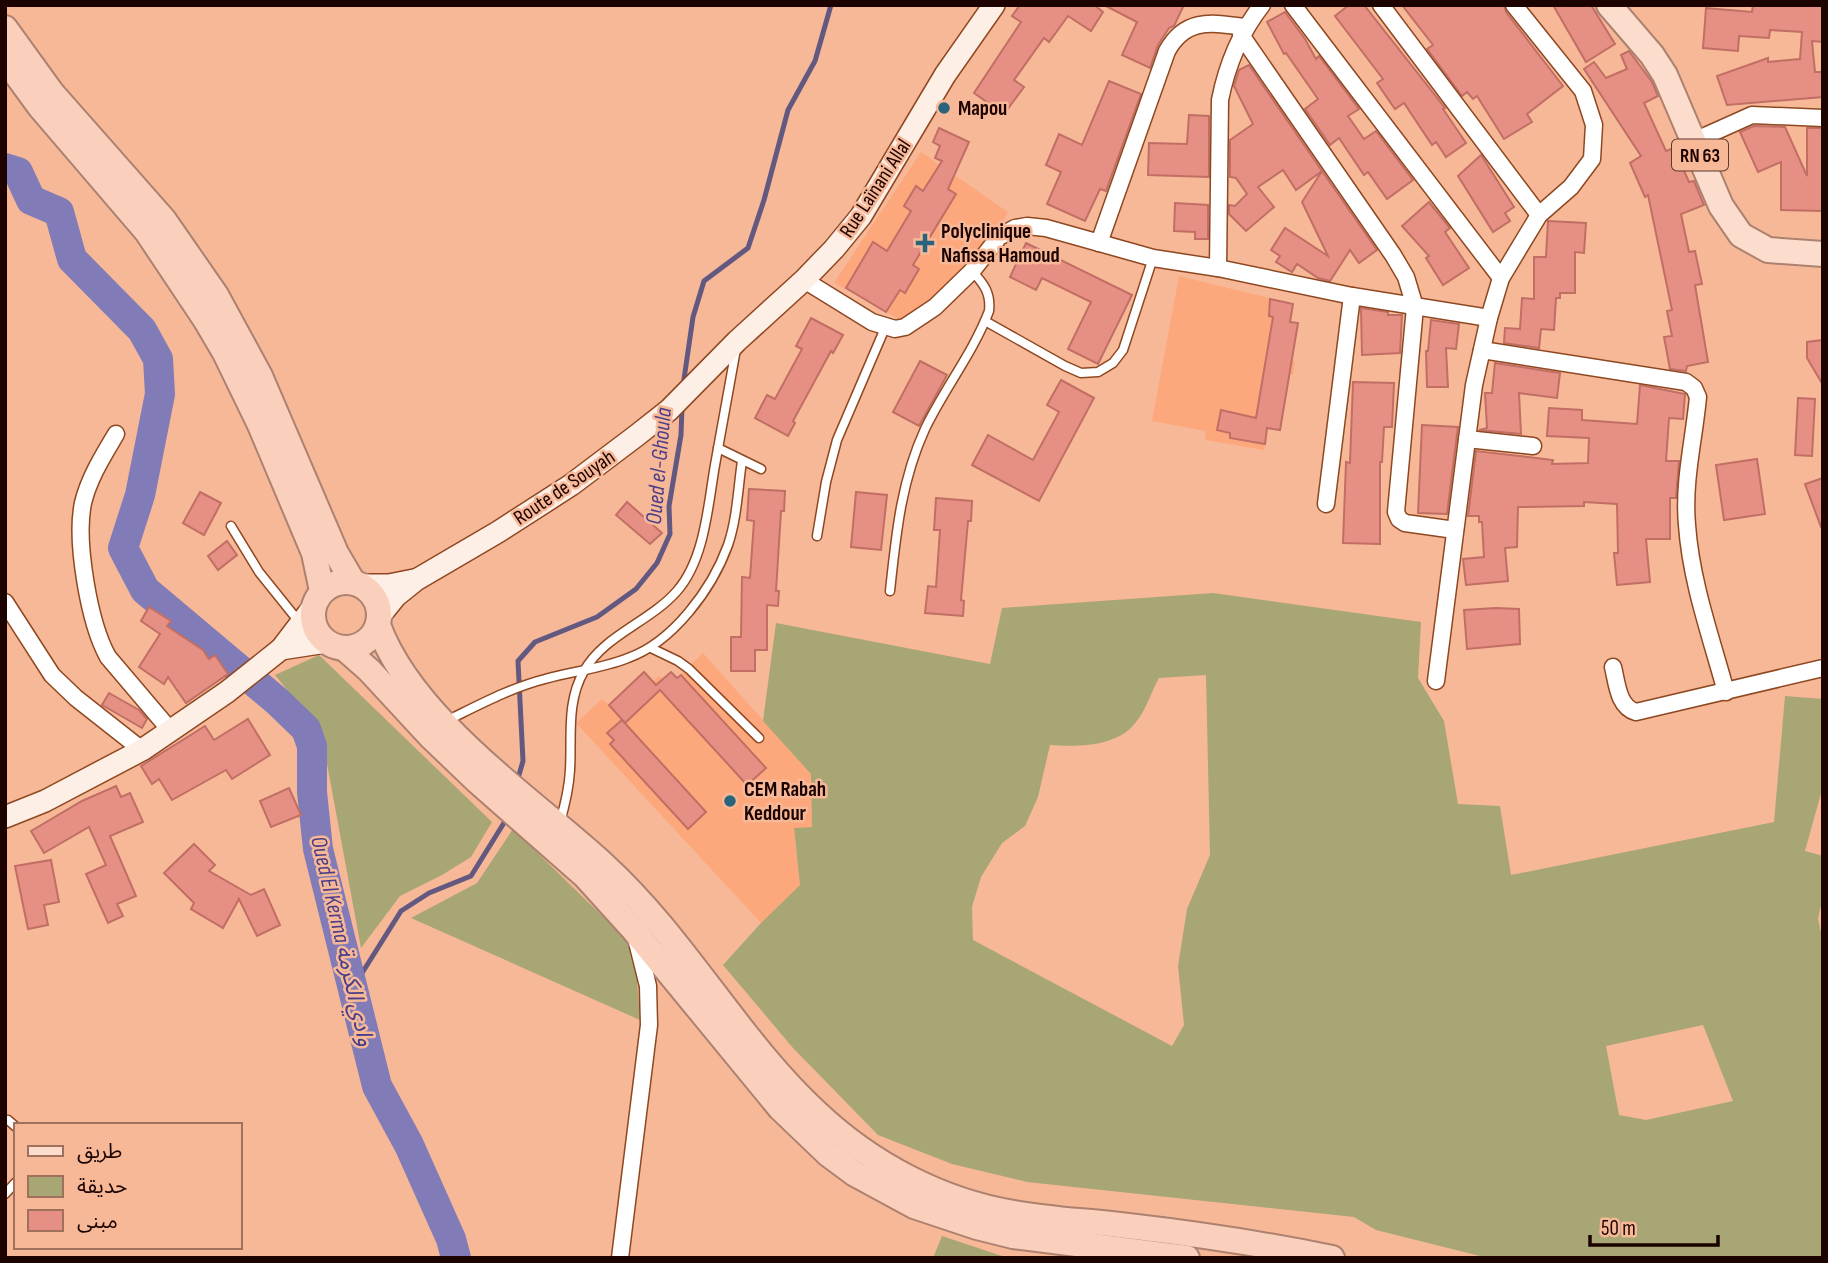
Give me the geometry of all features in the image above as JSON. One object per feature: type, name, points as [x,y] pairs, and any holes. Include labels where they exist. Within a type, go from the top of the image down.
[{"type":"highway","points":[[5,28],[60,102],[164,220],[216,295],[260,376],[336,553],[357,583],[375,598],[378,621],[398,668],[484,774]]},
{"type":"highway","points":[[5,59],[40,107],[147,232],[225,353],[260,425],[318,566],[312,607],[315,626],[369,670],[431,737],[606,866],[654,918],[795,1091],[842,1135],[895,1170],[953,1197],[1014,1213],[1242,1240],[1332,1258]]},
{"type":"highway","points":[[312,607],[337,582],[357,583]]},
{"type":"highway","points":[[335,645],[361,645],[374,633],[378,621]]},
{"type":"highway","points":[[542,820],[585,876],[633,929],[780,1108],[828,1154],[884,1191],[945,1218],[1013,1236],[1187,1258]]},
{"type":"main road","name":"Rue Laïnani Allal","points":[[701,379],[737,341],[804,280],[861,216],[945,75],[994,5]]},
{"type":"main road","name":"RN 63","points":[[1609,5],[1658,64],[1721,206],[1741,235],[1768,250],[1823,254]]},
{"type":"main road","name":"Route de Souyah","points":[[378,621],[396,596],[416,580],[571,485],[668,410],[701,379]]},
{"type":"main road","name":"Route de Souyah","points":[[357,583],[389,585],[416,580]]},
{"type":"main road","points":[[5,817],[46,801],[142,750],[227,692],[281,649],[312,607]]},
{"type":"main road","points":[[281,649],[335,645]]},
{"type":"street","points":[[1218,268],[1220,100],[1243,31],[1262,5]]},
{"type":"street","points":[[1293,5],[1501,278]]},
{"type":"street","points":[[1381,5],[1539,215]]},
{"type":"street","points":[[1436,681],[1466,439],[1474,385],[1489,318],[1501,278],[1539,215],[1570,187],[1592,159],[1594,125],[1583,91],[1514,5]]},
{"type":"street","points":[[1099,243],[1167,51],[1173,41],[1195,25],[1212,23],[1243,31],[1406,277],[1415,307],[1396,512],[1399,519],[1405,523],[1455,530]]},
{"type":"street","points":[[1694,141],[1752,115],[1823,118]]},
{"type":"street","points":[[804,280],[885,328],[895,330],[915,322],[935,307],[972,271],[999,237],[1015,228],[1027,226],[1046,228],[1153,258],[1218,268],[1352,296],[1489,318]]},
{"type":"street","points":[[1326,503],[1352,296]]},
{"type":"street","points":[[1482,350],[1686,382],[1694,388],[1698,397],[1686,486],[1686,525],[1692,564],[1726,692]]},
{"type":"street","points":[[116,434],[88,486],[81,518],[92,617],[100,644],[108,657],[170,730]]},
{"type":"street","points":[[1466,439],[1533,446]]},
{"type":"street","points":[[5,602],[52,675],[76,698],[142,750]]},
{"type":"street","points":[[1613,667],[1623,705],[1636,712],[1823,668]]},
{"type":"street","points":[[620,1258],[648,1044],[650,1008],[646,976],[633,929]]},
{"type":"lane","points":[[985,321],[1065,366],[1081,373],[1098,372],[1113,363],[1123,349],[1153,258]]},
{"type":"lane","points":[[890,591],[901,501],[916,451],[925,429],[985,321],[990,300],[984,284],[972,271]]},
{"type":"lane","points":[[817,536],[826,482],[837,440],[885,328]]},
{"type":"lane","points":[[542,820],[569,789],[570,714],[583,671],[593,658],[665,603],[685,579],[701,540],[737,341]]},
{"type":"lane","points":[[718,448],[761,469]]},
{"type":"lane","points":[[444,722],[507,692],[545,679],[630,658],[651,648],[682,619],[702,596],[715,575],[729,543],[742,461]]},
{"type":"lane","points":[[231,526],[259,572],[312,607]]},
{"type":"lane","points":[[651,648],[689,669],[759,738]]},
{"type":"lane","points":[[8,1120],[14,1125]]},
{"type":"shaded area","name":"Polyclinique Nafissa Hamoud","points":[[921,152],[1008,212],[972,274],[943,290],[902,321],[834,283]]},
{"type":"shaded area","points":[[1179,276],[1293,304],[1290,321],[1298,323],[1292,361],[1295,362],[1293,375],[1290,374],[1280,430],[1267,428],[1264,450],[1205,440],[1206,431],[1152,421]]},
{"type":"shaded area","name":"CEM Rabah Keddour","points":[[703,653],[811,774],[812,827],[794,829],[800,885],[761,923],[576,723],[602,699],[609,705],[644,672],[653,681],[659,676],[663,679],[671,672],[677,678]]},
{"type":"green space","points":[[1213,593],[1421,622],[1418,678],[1444,721],[1458,804],[1500,806],[1511,875],[1774,822],[1785,696],[1823,699],[1823,786],[1805,851],[1823,856],[1823,896],[1818,919],[1823,941],[1823,1258],[1488,1258],[1376,1230],[1354,1217],[1027,1182],[952,1164],[878,1135],[793,1048],[723,965],[800,885],[794,828],[812,827],[811,774],[763,721],[776,623],[990,664],[1002,608]],"holes":[[[1206,675],[1210,855],[1187,909],[1178,966],[1184,1025],[1172,1046],[973,940],[972,907],[981,877],[1002,843],[1025,826],[1038,797],[1050,745],[1072,746],[1108,741],[1128,730],[1140,717],[1159,678]],[[1703,1025],[1733,1101],[1646,1120],[1619,1115],[1606,1046]]]},
{"type":"green space","points":[[319,655],[492,822],[471,857],[400,896],[361,948],[321,731],[275,675]]},
{"type":"green space","points":[[513,829],[627,940],[637,980],[640,1020],[411,918],[477,883]]},
{"type":"green space","points":[[942,1236],[1008,1258],[933,1258]]},
{"type":"building","points":[[1020,5],[1094,5],[1103,12],[1091,31],[1068,16],[1049,42],[1044,38],[1014,80],[1024,87],[1004,114],[974,93],[1021,22],[1012,16]]},
{"type":"building","points":[[1104,5],[1184,5],[1174,26],[1169,28],[1158,45],[1150,68],[1122,55],[1137,22]]},
{"type":"building","points":[[1349,5],[1364,5],[1445,108],[1443,109],[1466,143],[1446,157],[1436,142],[1432,145],[1404,103],[1395,109],[1377,83],[1383,79],[1335,16]]},
{"type":"building","points":[[1402,5],[1504,5],[1506,12],[1563,86],[1527,114],[1532,122],[1504,139],[1477,96],[1473,99],[1467,92],[1462,96],[1427,49],[1433,45]]},
{"type":"building","points":[[1553,5],[1591,5],[1615,44],[1586,62]]},
{"type":"building","points":[[1753,5],[1823,5],[1823,42],[1812,41],[1815,72],[1823,72],[1823,97],[1727,105],[1717,76],[1768,58],[1768,62],[1800,59],[1802,32],[1770,30],[1769,38],[1739,36],[1738,51],[1703,48],[1706,8],[1752,12]]},
{"type":"building","points":[[1285,12],[1316,59],[1319,56],[1359,109],[1348,116],[1364,139],[1376,131],[1413,180],[1387,199],[1368,172],[1364,175],[1339,138],[1330,145],[1305,109],[1318,99],[1286,53],[1284,54],[1267,22]]},
{"type":"building","points":[[1629,51],[1652,82],[1658,96],[1644,103],[1666,151],[1674,148],[1689,182],[1694,181],[1704,205],[1681,214],[1689,252],[1695,251],[1702,284],[1695,285],[1708,362],[1687,366],[1686,371],[1670,369],[1664,337],[1672,336],[1667,311],[1672,310],[1648,195],[1645,197],[1630,163],[1641,156],[1584,69],[1594,62],[1606,78],[1627,69],[1621,55]]},
{"type":"building","points":[[1249,65],[1322,171],[1296,190],[1283,170],[1258,187],[1274,207],[1246,231],[1229,214],[1229,205],[1235,206],[1247,194],[1236,178],[1230,177],[1230,140],[1253,124],[1234,86],[1239,70]]},
{"type":"building","points":[[1109,81],[1141,94],[1106,191],[1100,189],[1085,221],[1047,204],[1061,172],[1046,165],[1059,134],[1082,145]]},
{"type":"building","points":[[1189,115],[1209,116],[1209,177],[1148,175],[1149,143],[1187,144]]},
{"type":"building","points":[[1754,126],[1785,127],[1807,176],[1807,128],[1823,128],[1823,211],[1781,210],[1781,162],[1758,172],[1740,132]]},
{"type":"building","points":[[939,128],[969,142],[948,189],[956,194],[913,265],[919,269],[905,293],[900,290],[886,312],[846,288],[873,242],[887,251],[911,211],[904,206],[916,186],[923,191],[942,161],[935,158],[940,146],[933,142]]},
{"type":"building","points":[[1481,155],[1514,207],[1505,213],[1510,221],[1493,232],[1458,176]]},
{"type":"building","points":[[1322,171],[1377,250],[1359,263],[1350,250],[1330,281],[1318,278],[1297,264],[1292,272],[1276,262],[1280,256],[1271,250],[1285,228],[1328,256],[1302,202]]},
{"type":"building","points":[[1429,202],[1450,228],[1445,232],[1469,268],[1443,285],[1426,258],[1429,256],[1402,226]]},
{"type":"building","points":[[1175,203],[1208,205],[1208,239],[1195,239],[1195,232],[1174,231]]},
{"type":"building","points":[[1548,221],[1586,223],[1584,253],[1575,252],[1575,293],[1560,293],[1560,298],[1556,298],[1554,330],[1541,329],[1539,348],[1504,343],[1505,328],[1520,329],[1522,298],[1534,299],[1534,257],[1546,257]]},
{"type":"building","points":[[1026,243],[1132,295],[1098,364],[1068,349],[1091,302],[1042,278],[1036,290],[1010,277]]},
{"type":"building","points":[[1270,299],[1293,304],[1290,322],[1298,323],[1280,430],[1267,428],[1265,444],[1230,438],[1230,433],[1217,430],[1221,410],[1256,418],[1273,317],[1269,316]]},
{"type":"building","points":[[1361,308],[1388,312],[1388,315],[1402,315],[1400,353],[1362,355]]},
{"type":"building","points":[[811,318],[843,335],[833,353],[831,351],[793,421],[795,423],[788,436],[755,418],[767,395],[775,399],[802,349],[796,346]]},
{"type":"building","points":[[1431,320],[1459,324],[1456,349],[1446,348],[1448,387],[1427,387],[1426,351]]},
{"type":"building","points":[[1823,340],[1823,385],[1807,358],[1807,342]]},
{"type":"building","points":[[920,361],[947,375],[919,426],[893,412]]},
{"type":"building","points":[[1495,363],[1560,373],[1557,398],[1519,393],[1521,434],[1479,430],[1487,428],[1485,393],[1492,393]]},
{"type":"building","points":[[1061,380],[1094,398],[1039,501],[972,465],[988,435],[1033,460],[1059,412],[1047,405]]},
{"type":"building","points":[[1353,382],[1394,383],[1392,427],[1384,427],[1380,462],[1380,544],[1343,543]]},
{"type":"building","points":[[1640,385],[1685,394],[1683,419],[1669,418],[1666,461],[1679,461],[1676,498],[1670,498],[1670,539],[1646,539],[1650,582],[1617,585],[1614,553],[1618,553],[1617,504],[1584,502],[1584,506],[1518,507],[1517,547],[1505,548],[1508,581],[1466,585],[1463,559],[1484,557],[1482,522],[1479,522],[1479,516],[1468,516],[1476,451],[1553,460],[1552,464],[1588,463],[1589,438],[1547,436],[1549,408],[1582,410],[1582,420],[1637,424]]},
{"type":"building","points":[[1798,398],[1815,399],[1812,456],[1795,455]]},
{"type":"building","points":[[1422,425],[1458,427],[1447,514],[1418,513]]},
{"type":"building","points":[[1757,459],[1765,514],[1724,520],[1716,465]]},
{"type":"building","points":[[1823,478],[1823,527],[1821,527],[1805,484]]},
{"type":"building","points":[[749,489],[785,491],[784,511],[781,511],[776,591],[779,591],[778,606],[767,605],[767,650],[755,650],[755,671],[731,671],[731,637],[741,637],[742,577],[750,578],[754,521],[747,520]]},
{"type":"building","points":[[200,492],[221,503],[204,535],[183,523]]},
{"type":"building","points":[[856,492],[887,495],[881,550],[851,547]]},
{"type":"building","points":[[936,498],[972,501],[961,600],[964,601],[963,616],[925,613],[928,586],[936,587],[940,530],[934,530]]},
{"type":"building","points":[[627,502],[662,533],[650,544],[616,515]]},
{"type":"building","points":[[227,541],[237,555],[218,570],[208,556]]},
{"type":"building","points":[[149,607],[171,621],[167,626],[203,650],[209,659],[215,655],[228,674],[186,703],[168,677],[164,684],[139,667],[160,634],[141,621]]},
{"type":"building","points":[[1519,609],[1520,644],[1467,649],[1464,610]]},
{"type":"building","points":[[644,672],[656,685],[671,672],[677,678],[681,675],[766,768],[747,785],[660,690],[625,723],[609,705]]},
{"type":"building","points":[[109,693],[139,710],[147,719],[142,728],[102,705]]},
{"type":"building","points":[[248,719],[270,755],[232,779],[226,770],[172,800],[159,779],[152,784],[141,766],[205,726],[214,740]]},
{"type":"building","points":[[622,720],[706,812],[688,829],[610,744],[614,740],[607,733]]},
{"type":"building","points":[[116,786],[121,797],[130,793],[143,822],[110,836],[136,896],[117,904],[123,916],[108,923],[86,874],[106,865],[89,827],[44,853],[31,831],[82,801]]},
{"type":"building","points":[[289,788],[301,815],[271,827],[260,801]]},
{"type":"building","points":[[194,844],[215,865],[209,871],[251,895],[264,889],[280,925],[257,936],[239,899],[223,928],[191,909],[194,903],[164,873]]},
{"type":"building","points":[[51,860],[59,902],[44,905],[48,925],[28,929],[15,866]]},
{"type":"waterway","name":"Oued el-Ghoula","points":[[683,386],[693,317],[704,281],[748,248],[788,110],[815,61],[831,5]]},
{"type":"waterway","name":"Oued El Kerma وادي الكرمة","points":[[5,168],[18,172],[31,200],[59,212],[72,259],[142,330],[158,359],[160,394],[140,495],[123,548],[145,590],[277,701],[306,729],[312,746],[312,792],[318,849],[377,1086],[409,1145],[451,1239],[456,1258]]},
{"type":"waterway","name":"Oued el-Ghoula","points":[[517,782],[523,761],[518,661],[535,642],[597,617],[636,589],[657,563],[670,534],[669,506],[681,435],[682,407]]},
{"type":"waterway","name":"Oued el-Ghoula","points":[[352,989],[401,911],[429,893],[471,876],[507,818]]},
{"type":"place","name":"Mapou","points":[[944,108]]},
{"type":"place","name":"Polyclinique Nafissa Hamoud","points":[[925,243]]},
{"type":"place","name":"CEM Rabah Keddour","points":[[730,801]]}]
